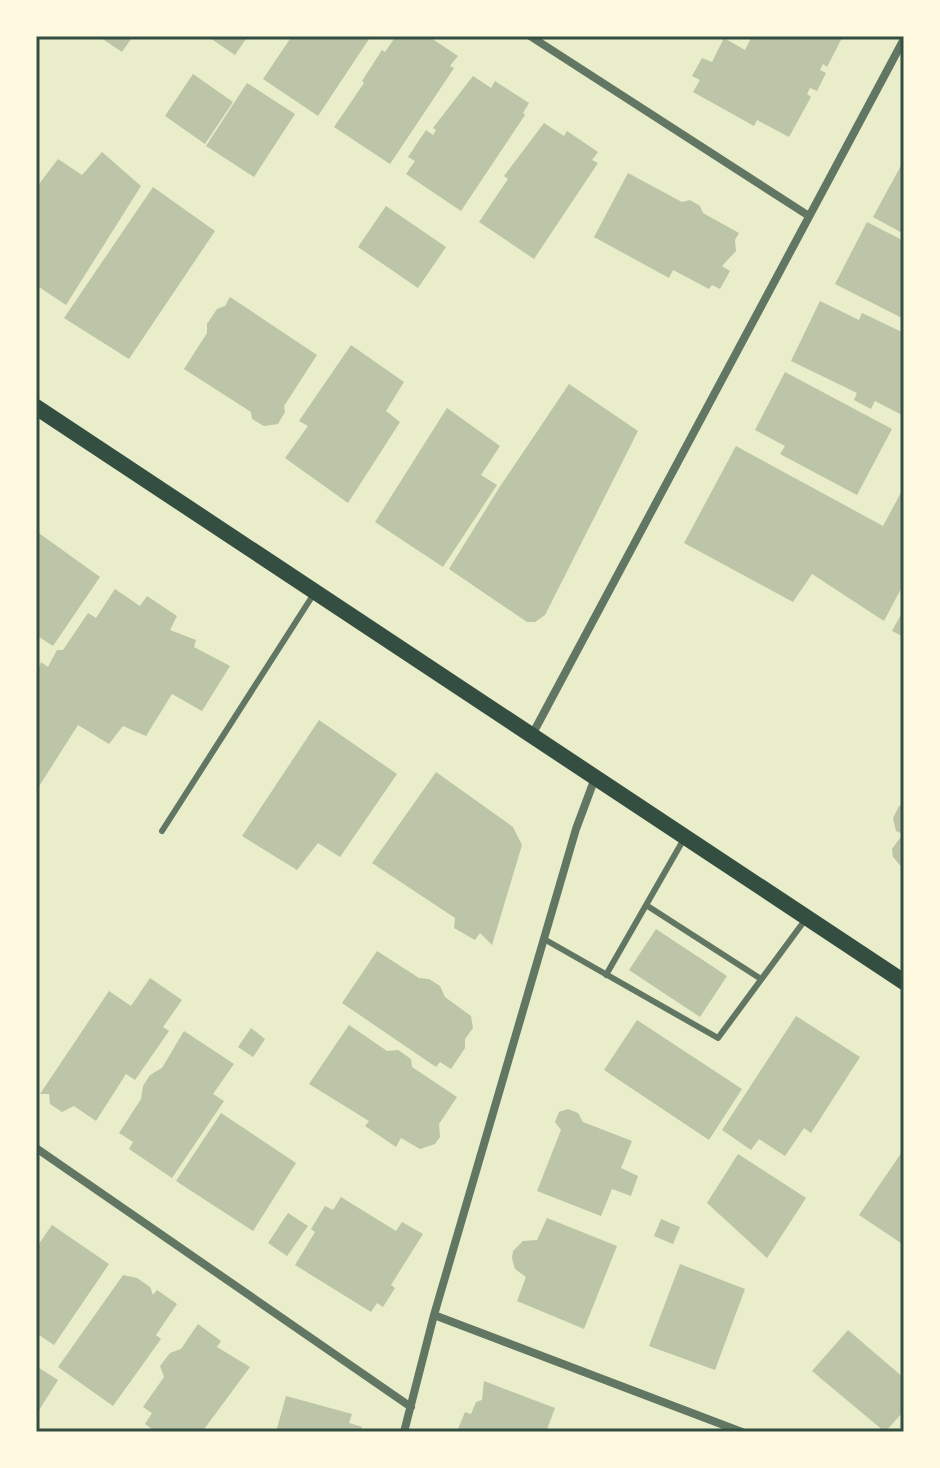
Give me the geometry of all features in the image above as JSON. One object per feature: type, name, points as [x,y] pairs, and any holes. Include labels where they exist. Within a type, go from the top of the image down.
[{"type":"main road","points":[[36,407],[904,982]]},
{"type":"street","points":[[530,36],[809,216]]},
{"type":"street","points":[[532,735],[904,39]]},
{"type":"street","points":[[404,1432],[434,1315],[576,829],[595,777]]},
{"type":"street","points":[[36,1148],[411,1407]]},
{"type":"street","points":[[434,1315],[742,1432]]},
{"type":"lane","points":[[162,831],[315,592]]},
{"type":"lane","points":[[606,975],[685,837]]},
{"type":"lane","points":[[646,905],[761,979]]},
{"type":"lane","points":[[544,939],[718,1038],[807,918]]},
{"type":"building","points":[[98,36],[133,36],[122,52]]},
{"type":"building","points":[[207,36],[248,36],[235,55]]},
{"type":"building","points":[[292,36],[371,36],[318,116],[263,79]]},
{"type":"building","points":[[396,36],[419,39],[428,36],[458,56],[450,66],[454,68],[390,164],[334,127],[382,50],[385,52]]},
{"type":"building","points":[[752,36],[843,36],[827,67],[823,64],[820,70],[826,73],[817,91],[810,88],[807,94],[811,97],[789,137],[757,120],[754,126],[693,92],[700,80],[692,76],[702,58],[712,62],[724,38],[745,50]]},
{"type":"building","points":[[193,74],[233,102],[205,144],[165,116]]},
{"type":"building","points":[[473,76],[491,88],[495,81],[529,103],[523,113],[525,115],[461,211],[406,174],[415,161],[408,157],[426,130],[433,135],[436,130],[433,128]]},
{"type":"building","points":[[247,83],[295,114],[254,177],[206,146]]},
{"type":"building","points":[[544,123],[564,136],[567,131],[598,152],[592,160],[598,163],[534,259],[479,222],[508,179],[504,176]]},
{"type":"building","points":[[102,152],[141,186],[66,305],[36,285],[36,188],[58,159],[82,175]]},
{"type":"building","points":[[904,160],[904,234],[873,217]]},
{"type":"building","points":[[628,173],[682,202],[690,200],[700,206],[703,213],[739,233],[735,240],[736,251],[722,266],[730,271],[720,289],[712,285],[709,289],[673,270],[669,278],[594,237]]},
{"type":"building","points":[[153,187],[215,231],[129,359],[64,318]]},
{"type":"building","points":[[386,206],[446,247],[418,288],[358,247]]},
{"type":"building","points":[[867,222],[904,241],[904,319],[835,284]]},
{"type":"building","points":[[230,297],[317,355],[284,406],[285,412],[278,424],[264,426],[252,419],[251,412],[184,369],[207,333],[207,324]]},
{"type":"building","points":[[820,301],[859,320],[862,313],[904,333],[904,416],[875,401],[871,409],[854,400],[857,393],[791,361]]},
{"type":"building","points":[[351,345],[404,382],[386,411],[400,422],[348,503],[285,458],[308,426],[299,421]]},
{"type":"building","points":[[785,372],[892,429],[857,495],[780,454],[785,446],[755,430]]},
{"type":"building","points":[[569,384],[638,431],[545,615],[535,622],[527,622],[449,569]]},
{"type":"building","points":[[447,408],[500,446],[481,475],[497,485],[443,567],[375,522]]},
{"type":"building","points":[[736,446],[883,526],[904,487],[904,583],[884,621],[812,574],[793,602],[684,543]]},
{"type":"building","points":[[36,531],[100,577],[53,646],[36,635]]},
{"type":"building","points":[[115,589],[140,606],[147,596],[177,616],[170,630],[196,640],[194,647],[230,666],[202,711],[172,694],[146,736],[123,726],[109,744],[78,725],[36,791],[36,675],[41,662],[48,667],[57,650],[63,650],[88,613],[96,618]]},
{"type":"building","points":[[904,609],[904,637],[892,631]]},
{"type":"building","points":[[319,720],[397,774],[340,857],[318,843],[297,870],[242,836]]},
{"type":"building","points":[[436,772],[513,827],[522,845],[492,945],[480,933],[475,940],[454,928],[455,918],[372,863]]},
{"type":"building","points":[[904,804],[904,870],[893,857],[892,849],[903,834],[896,831],[893,818],[899,806]]},
{"type":"building","points":[[656,929],[727,976],[700,1017],[629,970]]},
{"type":"building","points":[[377,951],[419,978],[429,979],[440,986],[445,997],[471,1016],[473,1028],[465,1039],[465,1048],[451,1069],[440,1062],[436,1067],[342,1003]]},
{"type":"building","points":[[150,978],[182,1000],[163,1027],[169,1031],[135,1080],[126,1074],[96,1121],[74,1106],[62,1112],[50,1104],[49,1094],[40,1094],[109,991],[131,1006]]},
{"type":"building","points":[[796,1016],[860,1057],[811,1133],[804,1128],[785,1156],[759,1139],[751,1150],[722,1130]]},
{"type":"building","points":[[637,1020],[742,1089],[709,1140],[604,1070]]},
{"type":"building","points":[[349,1025],[387,1051],[398,1050],[411,1059],[412,1067],[457,1097],[439,1124],[440,1137],[435,1144],[420,1149],[401,1138],[396,1147],[365,1126],[369,1121],[309,1084]]},
{"type":"building","points":[[251,1028],[265,1039],[253,1057],[238,1047]]},
{"type":"building","points":[[184,1031],[234,1064],[213,1094],[224,1101],[172,1178],[129,1149],[133,1142],[119,1133],[141,1099],[143,1086],[150,1075],[162,1068]]},
{"type":"building","points":[[568,1109],[578,1113],[583,1122],[632,1141],[621,1168],[638,1176],[631,1196],[612,1189],[601,1216],[537,1191],[561,1130],[555,1122],[559,1112]]},
{"type":"building","points":[[221,1113],[296,1163],[253,1231],[176,1181]]},
{"type":"building","points":[[904,1149],[904,1245],[859,1215]]},
{"type":"building","points":[[738,1154],[806,1198],[767,1258],[707,1203]]},
{"type":"building","points":[[341,1197],[396,1231],[402,1222],[423,1234],[391,1285],[395,1288],[383,1307],[377,1303],[371,1312],[295,1265],[315,1232],[311,1229],[325,1206],[333,1210]]},
{"type":"building","points":[[288,1213],[308,1226],[287,1256],[268,1243]]},
{"type":"building","points":[[547,1218],[617,1246],[584,1329],[517,1301],[526,1277],[515,1269],[513,1251],[523,1241],[537,1240]]},
{"type":"building","points":[[661,1219],[680,1227],[673,1244],[654,1236]]},
{"type":"building","points":[[52,1225],[109,1264],[54,1345],[36,1333],[36,1248]]},
{"type":"building","points":[[680,1264],[745,1289],[715,1370],[649,1346]]},
{"type":"building","points":[[123,1275],[137,1278],[150,1287],[153,1295],[157,1290],[177,1304],[156,1335],[161,1339],[113,1406],[58,1367]]},
{"type":"building","points":[[198,1324],[221,1341],[217,1347],[250,1367],[202,1432],[156,1432],[145,1424],[152,1413],[143,1407],[164,1377],[160,1366],[170,1353],[181,1349]]},
{"type":"building","points":[[848,1330],[904,1378],[904,1411],[885,1432],[812,1371]]},
{"type":"building","points":[[36,1366],[58,1380],[36,1415]]},
{"type":"building","points":[[484,1381],[555,1408],[546,1432],[465,1432],[458,1429],[465,1412],[471,1414],[476,1402],[482,1400]]},
{"type":"building","points":[[286,1396],[352,1414],[349,1423],[362,1427],[360,1432],[276,1432]]}]
